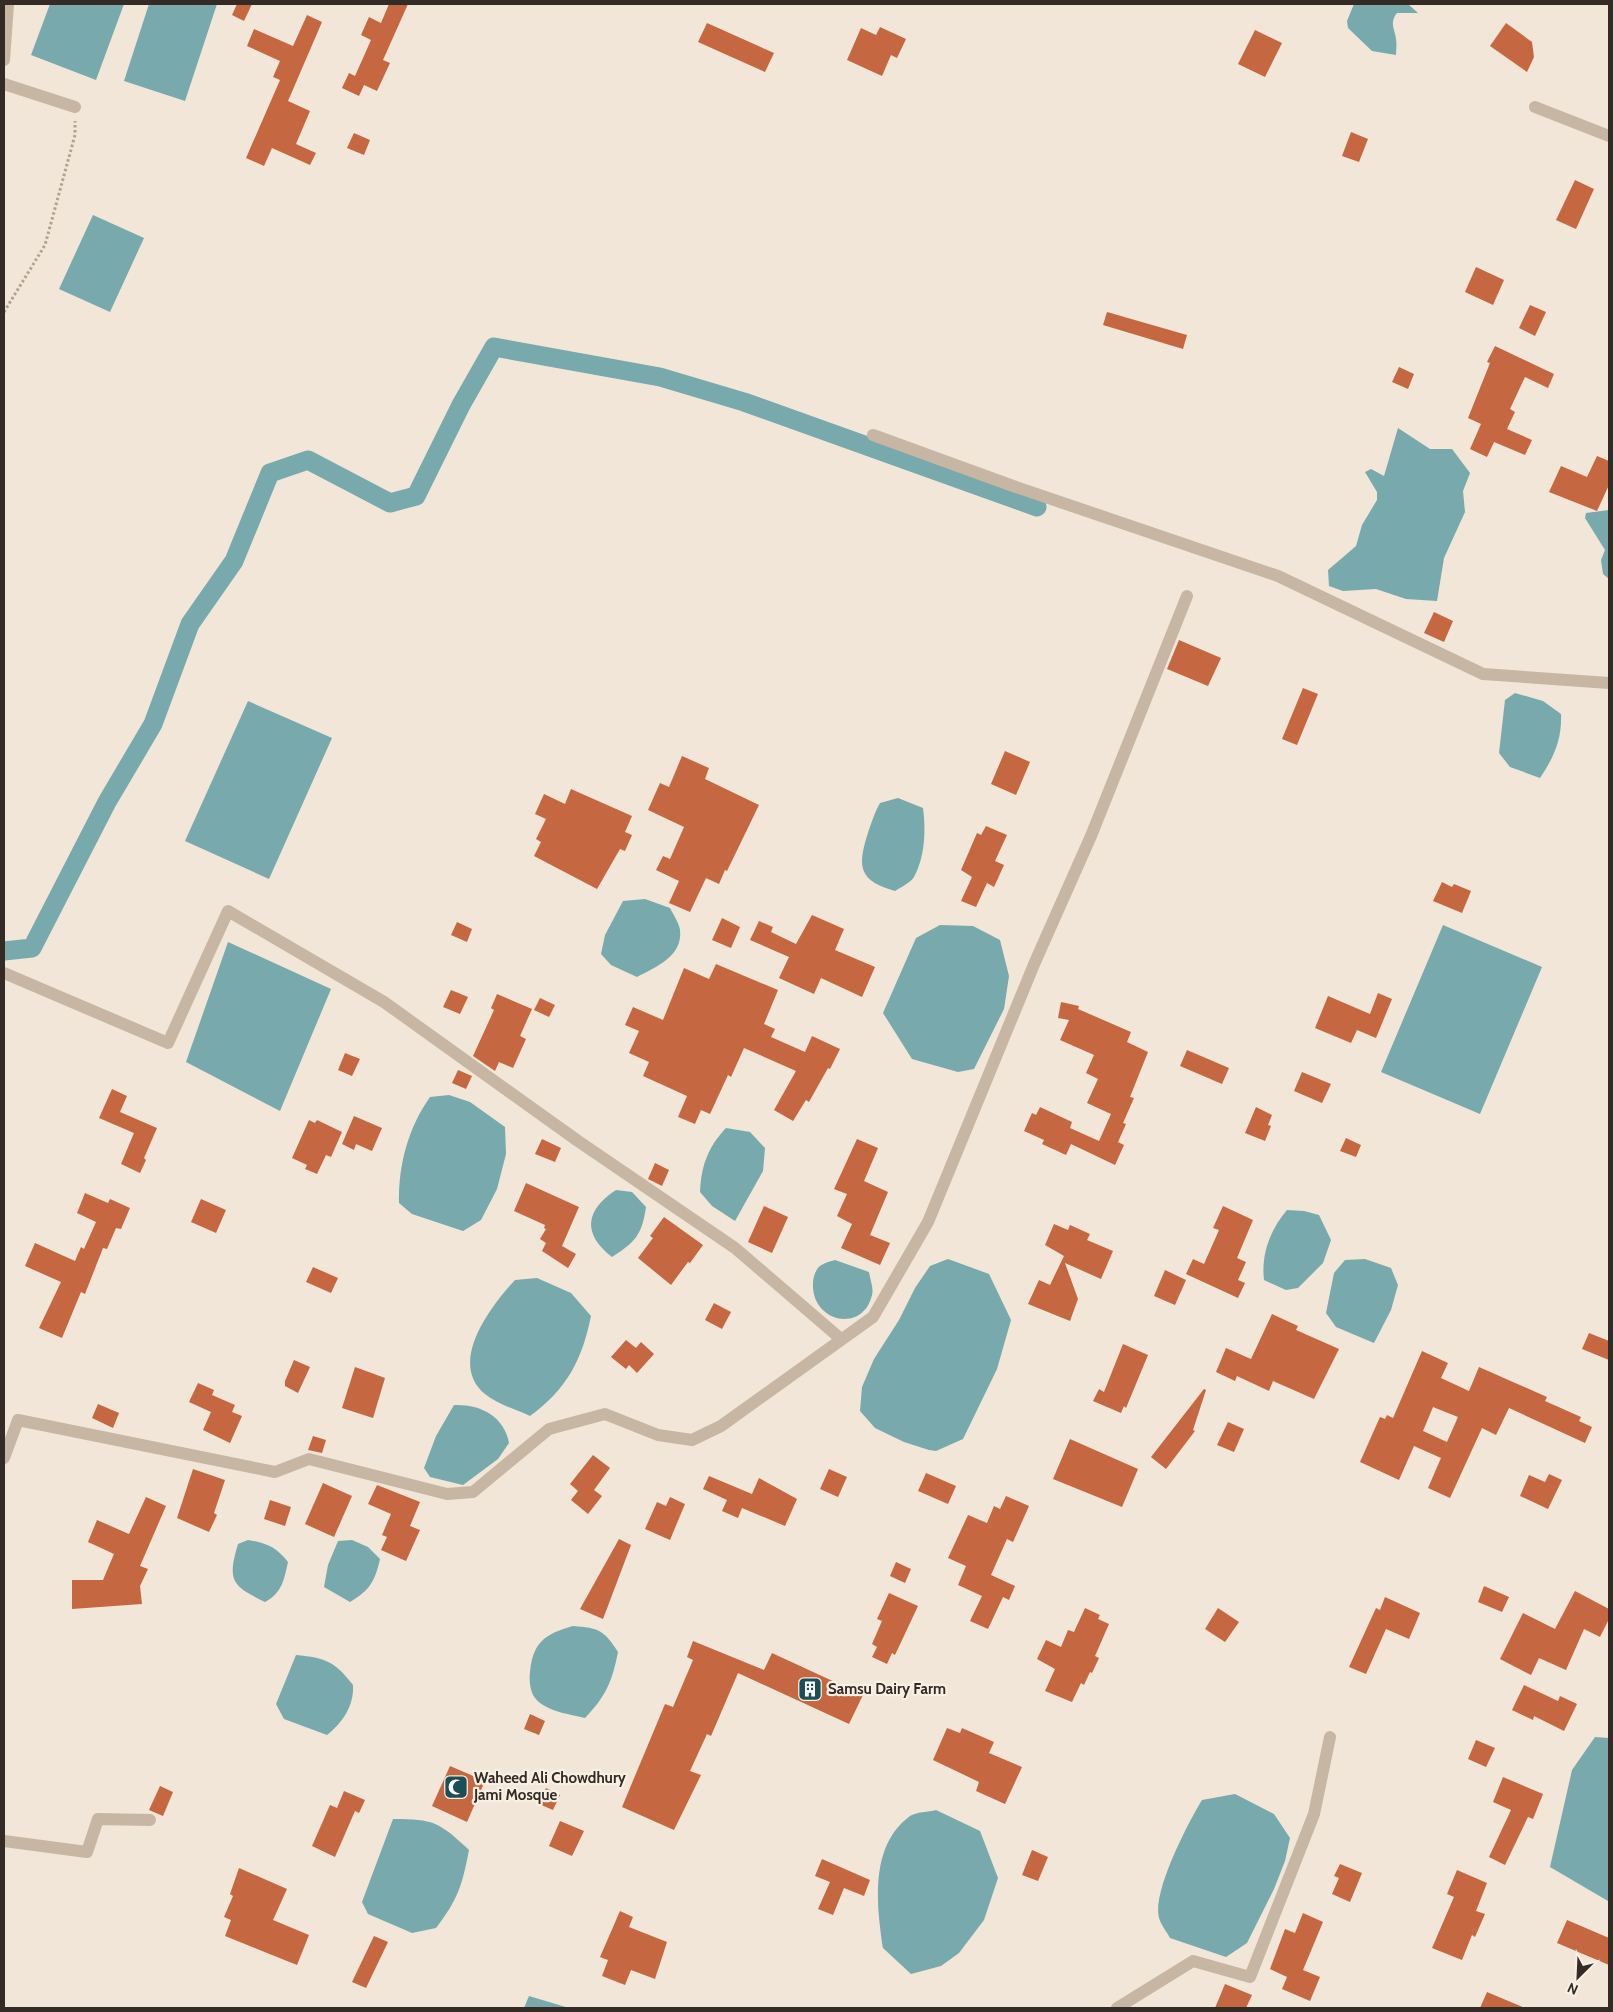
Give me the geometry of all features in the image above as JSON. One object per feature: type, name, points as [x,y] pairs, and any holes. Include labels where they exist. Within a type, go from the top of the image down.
[{"type":"street","points":[[4,60],[8,4]]},
{"type":"street","points":[[4,84],[75,107]]},
{"type":"street","points":[[1535,107],[1609,136]]},
{"type":"street","points":[[874,435],[1013,486],[1278,576],[1483,674],[1609,683]]},
{"type":"street","points":[[4,1458],[18,1420],[143,1443],[275,1472],[309,1459],[447,1494],[473,1492],[549,1429],[605,1414],[658,1436],[692,1440],[721,1426],[873,1317],[928,1222],[1035,962],[1091,836],[1187,596]]},
{"type":"street","points":[[4,973],[168,1043],[228,911],[384,1002],[578,1140],[735,1248],[841,1339]]},
{"type":"street","points":[[1117,2008],[1193,1961],[1250,1977],[1314,1814],[1330,1737]]},
{"type":"street","points":[[4,1842],[87,1852],[98,1819],[150,1820]]},
{"type":"path","points":[[4,312],[45,245],[75,135],[75,107]]},
{"type":"water","points":[[50,4],[124,4],[96,80],[31,55]]},
{"type":"water","points":[[149,4],[217,4],[185,101],[124,81]]},
{"type":"water","points":[[1354,4],[1408,4],[1418,13],[1397,13],[1393,20],[1396,55],[1372,51],[1348,28],[1347,21]]},
{"type":"water","points":[[93,215],[144,238],[110,312],[59,289]]},
{"type":"water","points":[[1398,428],[1430,449],[1452,449],[1470,473],[1463,491],[1465,512],[1444,558],[1437,601],[1406,599],[1376,589],[1343,591],[1329,586],[1328,570],[1356,546],[1362,525],[1377,500],[1377,492],[1365,472],[1371,469],[1384,476]]},
{"type":"water","points":[[1609,510],[1609,579],[1603,574],[1601,560],[1605,550],[1585,518],[1586,513]]},
{"type":"water","points":[[1515,693],[1543,701],[1561,714],[1560,732],[1556,748],[1540,778],[1510,767],[1499,753],[1505,700]]},
{"type":"water","points":[[248,701],[332,738],[269,879],[185,841]]},
{"type":"water","points":[[898,798],[923,808],[924,834],[920,861],[914,877],[895,891],[874,883],[868,878],[862,865],[862,857],[874,815],[880,803]]},
{"type":"water","points":[[645,899],[670,908],[680,930],[680,939],[673,954],[667,960],[637,977],[611,965],[601,954],[605,935],[623,901]]},
{"type":"water","points":[[940,925],[973,926],[1000,940],[1009,976],[1004,1009],[974,1069],[958,1072],[912,1059],[883,1013],[916,938]]},
{"type":"water","points":[[1443,925],[1542,967],[1480,1114],[1381,1072]]},
{"type":"water","points":[[228,942],[331,989],[280,1111],[186,1062]]},
{"type":"water","points":[[449,1095],[470,1102],[505,1127],[506,1154],[497,1189],[481,1220],[463,1231],[412,1214],[399,1203],[400,1175],[410,1134],[416,1121],[430,1097]]},
{"type":"water","points":[[726,1128],[750,1132],[765,1148],[763,1171],[735,1221],[712,1206],[700,1192],[702,1174],[707,1157],[714,1142]]},
{"type":"water","points":[[616,1190],[632,1192],[646,1207],[640,1231],[636,1237],[612,1257],[596,1240],[591,1222],[598,1206]]},
{"type":"water","points":[[1287,1210],[1304,1211],[1319,1215],[1331,1240],[1323,1263],[1298,1288],[1286,1290],[1264,1280],[1263,1270],[1265,1252],[1271,1234]]},
{"type":"water","points":[[948,1259],[989,1274],[1011,1320],[997,1369],[963,1439],[936,1451],[904,1442],[875,1428],[860,1411],[862,1387],[874,1359],[899,1320],[915,1288],[930,1266]]},
{"type":"water","points":[[1365,1259],[1391,1268],[1398,1285],[1391,1310],[1374,1343],[1336,1327],[1326,1313],[1334,1273],[1345,1260]]},
{"type":"water","points":[[835,1260],[869,1272],[872,1295],[867,1307],[859,1315],[849,1319],[838,1318],[828,1314],[820,1307],[815,1296],[813,1283],[816,1271],[822,1265]]},
{"type":"water","points":[[537,1278],[571,1293],[591,1316],[578,1360],[571,1372],[554,1395],[530,1416],[501,1404],[485,1394],[474,1381],[470,1367],[471,1351],[477,1335],[495,1304],[515,1280]]},
{"type":"water","points":[[454,1405],[482,1409],[502,1426],[509,1443],[498,1459],[463,1485],[430,1477],[424,1468],[436,1436]]},
{"type":"water","points":[[248,1540],[271,1546],[288,1562],[279,1590],[265,1602],[239,1586],[233,1574],[238,1544]]},
{"type":"water","points":[[352,1540],[368,1547],[380,1559],[371,1584],[350,1602],[324,1587],[328,1565],[338,1541]]},
{"type":"water","points":[[573,1626],[595,1629],[609,1639],[618,1652],[607,1688],[598,1703],[585,1718],[556,1711],[543,1705],[533,1695],[530,1684],[532,1662],[538,1646],[555,1632]]},
{"type":"water","points":[[296,1655],[329,1662],[353,1685],[352,1700],[343,1719],[327,1735],[284,1719],[276,1704]]},
{"type":"water","points":[[1595,1737],[1609,1738],[1608,1901],[1550,1867],[1572,1770]]},
{"type":"water","points":[[1235,1794],[1274,1814],[1290,1838],[1285,1861],[1274,1889],[1247,1943],[1226,1957],[1170,1938],[1160,1921],[1158,1906],[1166,1875],[1173,1858],[1188,1824],[1202,1800]]},
{"type":"water","points":[[936,1810],[980,1831],[998,1878],[984,1920],[959,1953],[941,1966],[911,1974],[883,1948],[879,1913],[879,1877],[888,1843],[897,1829],[910,1816]]},
{"type":"water","points":[[393,1819],[427,1821],[435,1824],[450,1833],[469,1850],[458,1892],[436,1928],[412,1933],[368,1914],[362,1902]]},
{"type":"water","points":[[529,1996],[569,2008],[524,2008]]},
{"type":"building","points":[[237,4],[252,4],[244,21],[232,15]]},
{"type":"building","points":[[389,4],[408,4],[383,60],[390,63],[377,91],[364,85],[359,96],[342,88],[349,73],[355,76],[371,40],[361,35],[369,17],[381,23]]},
{"type":"building","points":[[307,15],[322,22],[288,101],[310,111],[296,144],[316,153],[310,165],[272,148],[264,166],[246,158],[280,80],[273,77],[280,61],[247,46],[254,29],[293,46]]},
{"type":"building","points":[[707,23],[774,53],[765,72],[698,42]]},
{"type":"building","points":[[1506,23],[1532,42],[1534,57],[1527,72],[1490,46]]},
{"type":"building","points":[[880,27],[906,39],[897,58],[891,55],[882,76],[847,60],[861,28],[876,35]]},
{"type":"building","points":[[1255,30],[1282,43],[1265,77],[1238,64]]},
{"type":"building","points":[[1351,132],[1368,139],[1359,162],[1342,156]]},
{"type":"building","points":[[354,133],[370,140],[364,155],[347,148]]},
{"type":"building","points":[[1575,180],[1594,189],[1576,229],[1556,220]]},
{"type":"building","points":[[1476,267],[1504,280],[1493,305],[1465,292]]},
{"type":"building","points":[[1530,305],[1546,312],[1535,336],[1519,328]]},
{"type":"building","points":[[1107,312],[1187,335],[1183,349],[1103,325]]},
{"type":"building","points":[[1495,346],[1554,374],[1548,388],[1525,377],[1510,409],[1515,412],[1507,429],[1532,440],[1525,455],[1494,442],[1487,457],[1470,449],[1481,424],[1468,418],[1490,363],[1487,362]]},
{"type":"building","points":[[1399,367],[1414,374],[1408,389],[1392,382]]},
{"type":"building","points":[[1597,456],[1609,461],[1609,485],[1597,511],[1549,492],[1561,466],[1587,477]]},
{"type":"building","points":[[1434,612],[1453,621],[1444,642],[1424,633]]},
{"type":"building","points":[[1179,640],[1221,658],[1208,686],[1167,669]]},
{"type":"building","points":[[1303,688],[1318,694],[1297,745],[1282,739]]},
{"type":"building","points":[[1005,751],[1030,762],[1016,795],[991,784]]},
{"type":"building","points":[[682,756],[709,768],[705,779],[759,805],[719,884],[706,878],[690,912],[669,903],[679,881],[656,870],[663,856],[670,859],[684,827],[648,810],[660,783],[669,787]]},
{"type":"building","points":[[571,789],[632,816],[625,832],[632,835],[625,851],[620,849],[597,889],[534,856],[541,842],[536,839],[546,819],[535,814],[544,794],[565,804]]},
{"type":"building","points":[[986,826],[1007,835],[995,861],[1004,865],[994,887],[987,883],[976,907],[961,901],[972,877],[961,870],[977,833],[981,835]]},
{"type":"building","points":[[1442,882],[1452,887],[1454,884],[1471,891],[1462,913],[1433,901]]},
{"type":"building","points":[[812,915],[844,929],[835,950],[875,967],[862,997],[821,978],[814,994],[779,978],[789,957],[750,940],[759,921],[773,927],[771,932],[796,944]]},
{"type":"building","points":[[722,918],[740,927],[731,948],[712,940]]},
{"type":"building","points":[[457,922],[472,929],[467,942],[451,935]]},
{"type":"building","points":[[716,964],[778,990],[764,1024],[775,1029],[771,1037],[805,1052],[812,1036],[840,1049],[809,1102],[806,1100],[793,1121],[774,1110],[796,1071],[744,1048],[731,1077],[728,1075],[710,1114],[701,1110],[695,1124],[678,1117],[687,1096],[643,1076],[649,1062],[629,1053],[639,1031],[625,1025],[633,1007],[663,1020],[684,968],[709,979]]},
{"type":"building","points":[[451,990],[468,997],[460,1014],[443,1007]]},
{"type":"building","points":[[1378,993],[1392,999],[1376,1038],[1357,1030],[1351,1043],[1315,1028],[1328,996],[1370,1014]]},
{"type":"building","points":[[497,994],[532,1009],[520,1036],[526,1039],[513,1068],[499,1062],[495,1071],[473,1056],[494,1010],[491,1008]]},
{"type":"building","points":[[540,998],[555,1005],[549,1017],[534,1010]]},
{"type":"building","points":[[1061,1002],[1079,1006],[1078,1009],[1131,1032],[1127,1042],[1148,1052],[1130,1097],[1134,1098],[1123,1123],[1126,1124],[1118,1142],[1124,1145],[1115,1165],[1071,1144],[1066,1155],[1042,1144],[1044,1140],[1024,1131],[1032,1113],[1036,1115],[1040,1107],[1072,1122],[1070,1128],[1099,1141],[1111,1114],[1087,1103],[1098,1079],[1086,1073],[1094,1055],[1060,1040],[1069,1020],[1058,1018]]},
{"type":"building","points":[[1187,1050],[1229,1068],[1222,1084],[1180,1066]]},
{"type":"building","points":[[345,1053],[360,1059],[352,1076],[338,1070]]},
{"type":"building","points":[[458,1070],[472,1076],[466,1089],[452,1083]]},
{"type":"building","points":[[1302,1072],[1331,1084],[1322,1103],[1294,1091]]},
{"type":"building","points":[[112,1089],[127,1096],[120,1112],[157,1128],[144,1158],[146,1160],[140,1173],[121,1164],[134,1133],[99,1118]]},
{"type":"building","points":[[1256,1107],[1272,1115],[1268,1125],[1271,1126],[1265,1141],[1245,1133]]},
{"type":"building","points":[[354,1116],[382,1128],[372,1151],[356,1144],[354,1150],[342,1144]]},
{"type":"building","points":[[309,1120],[315,1123],[317,1120],[342,1132],[331,1157],[326,1155],[317,1174],[305,1169],[307,1165],[292,1158]]},
{"type":"building","points":[[1346,1138],[1361,1145],[1356,1157],[1340,1151]]},
{"type":"building","points":[[542,1139],[561,1148],[555,1162],[535,1154]]},
{"type":"building","points":[[857,1139],[878,1148],[864,1181],[888,1192],[870,1235],[890,1243],[880,1265],[841,1248],[852,1224],[837,1216],[847,1194],[834,1189]]},
{"type":"building","points":[[655,1163],[669,1170],[662,1186],[648,1179]]},
{"type":"building","points":[[526,1183],[579,1207],[562,1246],[576,1254],[568,1268],[542,1251],[546,1243],[540,1239],[546,1229],[544,1228],[545,1225],[514,1211]]},
{"type":"building","points":[[85,1193],[108,1203],[110,1199],[130,1208],[121,1229],[116,1228],[107,1249],[103,1248],[85,1294],[81,1292],[62,1338],[39,1328],[61,1282],[25,1266],[35,1243],[75,1261],[81,1247],[84,1249],[96,1222],[77,1213]]},
{"type":"building","points":[[201,1199],[226,1210],[216,1233],[191,1222]]},
{"type":"building","points":[[764,1206],[788,1217],[772,1253],[748,1242]]},
{"type":"building","points":[[1223,1206],[1253,1220],[1237,1258],[1246,1262],[1238,1280],[1245,1283],[1238,1298],[1186,1274],[1193,1259],[1204,1264],[1219,1230],[1213,1228]]},
{"type":"building","points":[[664,1217],[703,1245],[671,1285],[638,1258],[653,1238],[650,1236]]},
{"type":"building","points":[[1054,1224],[1068,1230],[1070,1225],[1090,1234],[1087,1240],[1113,1251],[1101,1279],[1065,1263],[1078,1299],[1070,1321],[1028,1304],[1039,1280],[1050,1285],[1064,1256],[1045,1245]]},
{"type":"building","points":[[313,1267],[338,1278],[331,1293],[306,1282]]},
{"type":"building","points":[[1165,1270],[1186,1280],[1175,1305],[1154,1296]]},
{"type":"building","points":[[714,1303],[731,1312],[722,1329],[705,1320]]},
{"type":"building","points":[[1272,1314],[1298,1326],[1296,1330],[1339,1349],[1314,1399],[1273,1381],[1269,1391],[1237,1376],[1235,1381],[1216,1372],[1226,1348],[1251,1359]]},
{"type":"building","points":[[1589,1333],[1609,1341],[1609,1360],[1582,1349]]},
{"type":"building","points":[[626,1340],[636,1348],[641,1342],[654,1354],[637,1373],[629,1365],[626,1369],[611,1357]]},
{"type":"building","points":[[1123,1344],[1148,1355],[1126,1408],[1124,1406],[1121,1413],[1093,1401],[1099,1389],[1104,1392]]},
{"type":"building","points":[[1422,1351],[1448,1363],[1441,1378],[1469,1391],[1479,1367],[1547,1397],[1545,1401],[1581,1417],[1579,1421],[1592,1427],[1585,1443],[1509,1408],[1496,1435],[1482,1428],[1450,1498],[1428,1488],[1441,1458],[1414,1446],[1399,1480],[1360,1462],[1380,1417],[1385,1419],[1387,1415],[1393,1418]],"holes":[[[1433,1407],[1458,1417],[1447,1442],[1423,1431]]]},
{"type":"building","points":[[294,1360],[310,1367],[298,1393],[285,1386],[285,1381]]},
{"type":"building","points":[[355,1367],[385,1378],[373,1418],[342,1408]]},
{"type":"building","points":[[198,1383],[214,1390],[212,1395],[235,1405],[232,1412],[242,1416],[230,1443],[203,1430],[211,1412],[189,1402]]},
{"type":"building","points":[[1204,1389],[1206,1390],[1193,1430],[1195,1431],[1166,1469],[1151,1457]]},
{"type":"building","points":[[98,1404],[119,1413],[113,1428],[92,1418]]},
{"type":"building","points":[[1228,1422],[1244,1429],[1234,1452],[1217,1445]]},
{"type":"building","points":[[313,1436],[326,1440],[322,1453],[308,1450]]},
{"type":"building","points":[[1070,1439],[1138,1469],[1122,1507],[1053,1479]]},
{"type":"building","points":[[593,1455],[610,1468],[594,1490],[602,1496],[588,1514],[571,1500],[578,1491],[570,1484]]},
{"type":"building","points":[[193,1469],[225,1480],[214,1513],[217,1515],[209,1532],[177,1518]]},
{"type":"building","points":[[829,1469],[847,1477],[838,1497],[820,1489]]},
{"type":"building","points":[[926,1473],[956,1486],[948,1504],[918,1491]]},
{"type":"building","points":[[1549,1474],[1562,1480],[1548,1509],[1520,1496],[1529,1475],[1545,1482]]},
{"type":"building","points":[[709,1476],[752,1494],[759,1478],[797,1499],[785,1526],[742,1508],[738,1518],[722,1511],[727,1500],[703,1489]]},
{"type":"building","points":[[323,1483],[352,1496],[334,1537],[305,1524]]},
{"type":"building","points":[[377,1485],[420,1502],[410,1526],[420,1530],[406,1561],[381,1550],[387,1537],[382,1535],[391,1514],[368,1504]]},
{"type":"building","points":[[1006,1496],[1029,1506],[1013,1542],[1007,1539],[991,1575],[1015,1586],[1009,1600],[1003,1597],[988,1629],[970,1621],[982,1596],[958,1585],[966,1566],[948,1558],[968,1515],[987,1523],[994,1506],[1000,1509]]},
{"type":"building","points":[[146,1497],[166,1506],[140,1566],[148,1569],[140,1586],[142,1604],[72,1609],[72,1580],[103,1580],[114,1554],[88,1542],[97,1520],[129,1534]]},
{"type":"building","points":[[670,1497],[685,1504],[670,1540],[645,1529],[657,1502],[666,1506]]},
{"type":"building","points":[[270,1500],[291,1507],[285,1526],[264,1519]]},
{"type":"building","points":[[619,1539],[631,1545],[603,1619],[580,1609]]},
{"type":"building","points":[[896,1562],[911,1569],[905,1583],[890,1576]]},
{"type":"building","points":[[1484,1586],[1509,1597],[1502,1612],[1478,1602]]},
{"type":"building","points":[[1575,1591],[1609,1609],[1609,1619],[1600,1637],[1584,1629],[1566,1670],[1539,1658],[1531,1675],[1500,1659],[1523,1613],[1555,1629]]},
{"type":"building","points":[[889,1593],[918,1606],[895,1655],[892,1653],[887,1664],[872,1657],[877,1647],[872,1644],[882,1621],[877,1619]]},
{"type":"building","points":[[1385,1597],[1420,1613],[1409,1639],[1386,1629],[1366,1674],[1349,1667],[1376,1608],[1380,1610]]},
{"type":"building","points":[[1085,1608],[1100,1615],[1098,1619],[1109,1624],[1095,1656],[1099,1658],[1092,1673],[1090,1672],[1084,1685],[1081,1683],[1072,1702],[1045,1691],[1055,1669],[1037,1659],[1046,1640],[1061,1647],[1068,1630],[1074,1632]]},
{"type":"building","points":[[1218,1608],[1239,1622],[1225,1642],[1205,1629]]},
{"type":"building","points":[[693,1641],[764,1670],[772,1653],[863,1695],[849,1724],[738,1673],[711,1736],[707,1734],[690,1771],[701,1775],[674,1830],[622,1807],[665,1704],[673,1707],[693,1660],[687,1657]]},
{"type":"building","points":[[1524,1685],[1558,1701],[1560,1696],[1577,1704],[1564,1731],[1534,1716],[1533,1720],[1512,1710]]},
{"type":"building","points":[[530,1714],[545,1721],[539,1735],[524,1729]]},
{"type":"building","points":[[947,1728],[960,1733],[962,1728],[994,1742],[989,1753],[1022,1767],[1005,1804],[976,1791],[979,1782],[933,1760]]},
{"type":"building","points":[[1476,1740],[1495,1748],[1486,1767],[1468,1759]]},
{"type":"building","points":[[450,1766],[485,1781],[467,1822],[432,1806]]},
{"type":"building","points":[[1503,1777],[1543,1794],[1533,1819],[1528,1817],[1505,1865],[1489,1857],[1511,1810],[1493,1802]]},
{"type":"building","points":[[160,1786],[173,1792],[163,1816],[149,1810]]},
{"type":"building","points":[[546,1788],[560,1795],[553,1810],[539,1804]]},
{"type":"building","points":[[344,1791],[365,1800],[359,1813],[355,1811],[335,1857],[312,1846],[330,1805],[337,1808]]},
{"type":"building","points":[[560,1821],[584,1831],[572,1856],[549,1846]]},
{"type":"building","points":[[1032,1850],[1048,1857],[1038,1881],[1022,1875]]},
{"type":"building","points":[[822,1859],[870,1880],[864,1896],[844,1888],[833,1915],[818,1909],[830,1882],[815,1876]]},
{"type":"building","points":[[1340,1864],[1362,1873],[1350,1902],[1332,1894],[1339,1878],[1334,1876]]},
{"type":"building","points":[[239,1868],[287,1889],[273,1920],[309,1935],[297,1965],[225,1936],[231,1920],[224,1917],[233,1896],[230,1894]]},
{"type":"building","points":[[1457,1870],[1487,1883],[1476,1911],[1485,1914],[1475,1937],[1472,1935],[1462,1960],[1432,1948],[1454,1897],[1447,1894]]},
{"type":"building","points":[[620,1911],[633,1917],[629,1927],[667,1942],[655,1979],[631,1970],[625,1985],[602,1976],[608,1960],[600,1957]]},
{"type":"building","points":[[1303,1913],[1323,1922],[1303,1970],[1320,1977],[1310,2001],[1282,1989],[1287,1977],[1270,1969],[1285,1929],[1295,1933]]},
{"type":"building","points":[[1567,1920],[1609,1938],[1609,1965],[1557,1943]]},
{"type":"building","points":[[374,1936],[388,1942],[366,1988],[352,1982]]},
{"type":"building","points":[[1225,1984],[1252,1995],[1246,2008],[1215,2008]]},
{"type":"building","points":[[1487,1992],[1525,2008],[1480,2008]]},
{"type":"waterway","points":[[4,951],[32,948],[107,802],[153,724],[190,624],[234,561],[270,473],[308,460],[390,503],[416,496],[461,405],[494,347],[660,377],[744,402],[1037,507]]},
{"type":"place","name":"Samsu Dairy Farm","points":[[810,1689]]},
{"type":"place","name":"Waheed Ali Chowdhury Jami Mosque","points":[[456,1787]]}]
